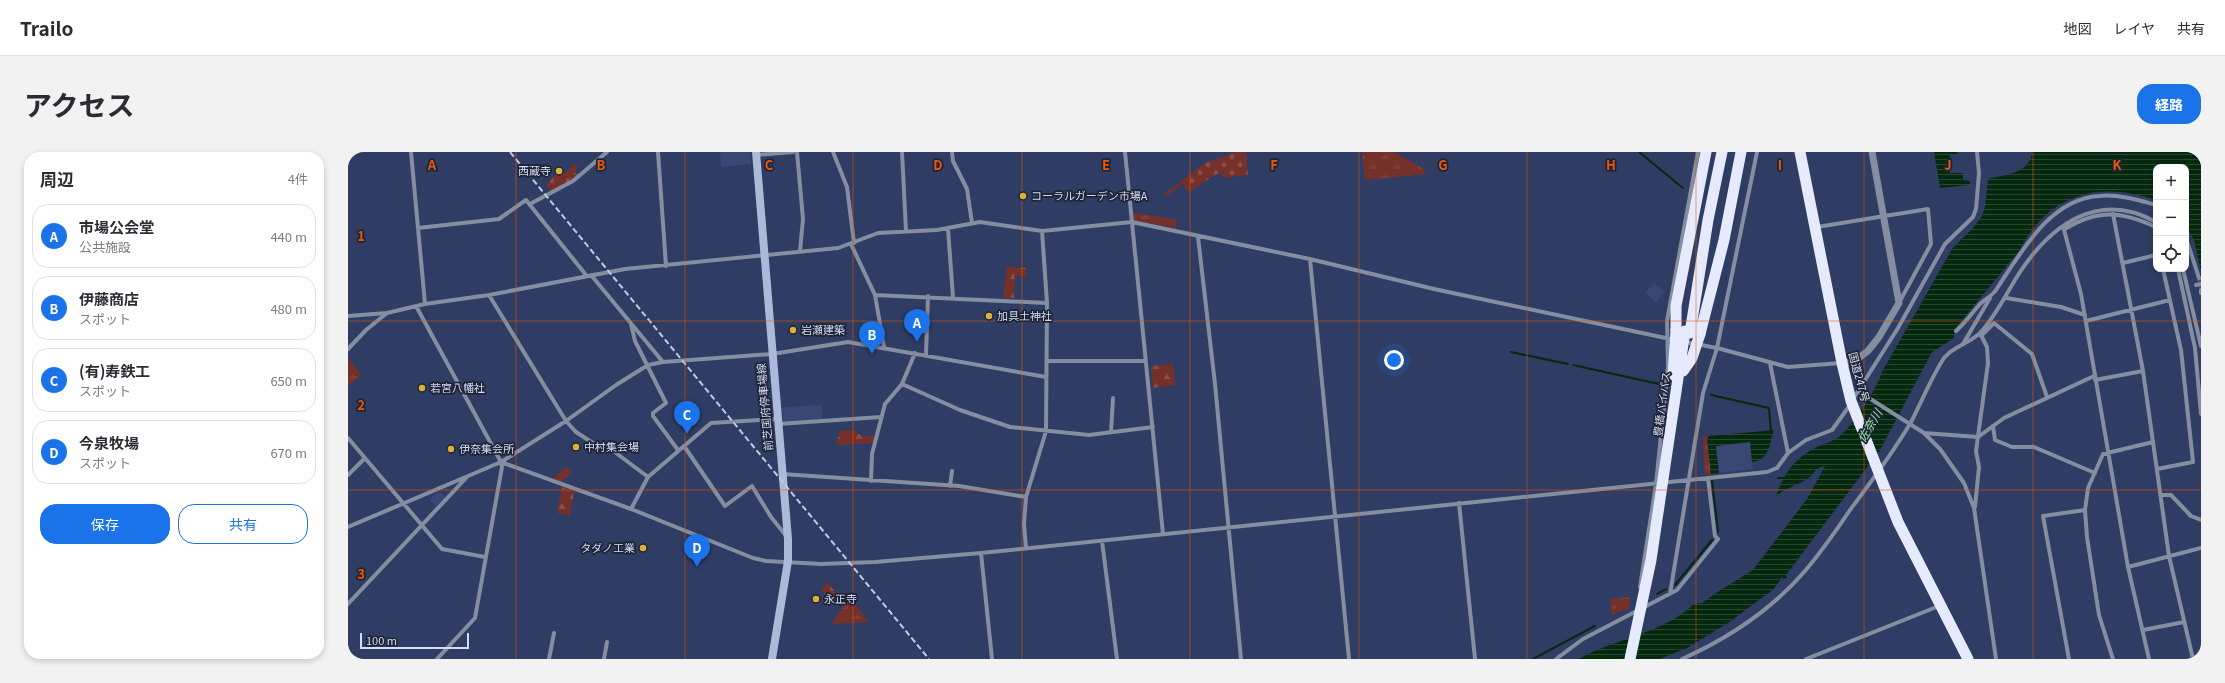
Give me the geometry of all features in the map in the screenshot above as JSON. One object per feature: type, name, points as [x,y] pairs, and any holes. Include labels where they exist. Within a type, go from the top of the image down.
[{"type":"highway","points":[[1688,332],[1678,298],[1706,152]]},
{"type":"highway","points":[[1688,332],[1724,240],[1741,152]]},
{"type":"highway","name":"国道247号","points":[[1800,152],[1842,363],[1853,405],[1904,535],[1968,659]]},
{"type":"highway","name":"豊橋バイパス","points":[[1630,659],[1641,614],[1718,156]]},
{"type":"highway","name":"豊橋バイパス","points":[[1636,659],[1655,562],[1688,332]]},
{"type":"main road","name":"前芝国府停車場線","points":[[756,154],[763,255],[788,539],[788,561],[772,659]]},
{"type":"street","points":[[411,152],[425,304]]},
{"type":"street","points":[[530,204],[574,180],[607,152]]},
{"type":"street","points":[[658,152],[666,266]]},
{"type":"street","points":[[756,154],[793,152]]},
{"type":"street","points":[[797,152],[803,219],[800,251]]},
{"type":"street","points":[[833,152],[847,187],[853,244],[875,295],[884,346]]},
{"type":"street","points":[[902,152],[906,231]]},
{"type":"street","points":[[952,152],[953,161],[967,189],[972,223]]},
{"type":"street","points":[[1125,152],[1164,534]]},
{"type":"street","points":[[1636,612],[1656,484],[1668,366],[1667,321],[1698,152]]},
{"type":"street","points":[[1670,594],[1690,480],[1703,393],[1717,348],[1757,152]]},
{"type":"street","points":[[1872,152],[1898,303]]},
{"type":"street","points":[[501,462],[631,509],[753,558],[766,561],[822,564],[875,562],[981,553],[1767,472],[1777,468],[1788,453],[1806,440],[1832,430],[1853,405],[1945,244],[1973,217],[1976,209],[1979,173],[1977,152]]},
{"type":"street","points":[[1963,344],[1991,296],[2029,240],[2056,214],[2067,206],[2085,198],[2099,196],[2120,197],[2153,204]]},
{"type":"street","points":[[418,228],[499,219],[526,200],[586,275]]},
{"type":"street","points":[[348,316],[387,313],[425,304],[489,295],[586,275],[625,269],[838,248],[853,244],[878,233],[948,229],[980,222],[1042,231],[1132,222],[1198,237],[1310,259],[1434,289],[1717,348],[1770,363],[1800,367],[1853,362],[1868,351],[1879,337],[1932,244],[1928,209],[1883,215],[1814,228]]},
{"type":"street","points":[[1981,335],[2006,298],[2020,273],[2046,239],[2088,212],[2106,209],[2130,211],[2153,221]]},
{"type":"street","points":[[2064,228],[2086,218],[2103,214],[2137,218],[2153,226]]},
{"type":"street","points":[[2113,214],[2143,371],[2169,556],[2193,659]]},
{"type":"street","points":[[2064,228],[2086,321],[2128,567],[2149,659]]},
{"type":"street","points":[[948,229],[953,297]]},
{"type":"street","points":[[1026,548],[1024,524],[1026,497],[1046,431],[1046,377],[1048,361],[1047,303],[1042,231]]},
{"type":"street","points":[[1198,237],[1215,384],[1241,659]]},
{"type":"street","points":[[2189,247],[2199,278]]},
{"type":"street","points":[[2123,263],[2153,256]]},
{"type":"street","points":[[1310,259],[1349,659]]},
{"type":"street","points":[[2156,469],[2192,462],[2181,350],[2164,272]]},
{"type":"street","points":[[2179,272],[2196,348],[2201,414]]},
{"type":"street","points":[[2184,272],[2201,346]]},
{"type":"street","points":[[591,275],[663,362]]},
{"type":"street","points":[[2188,286],[2199,284]]},
{"type":"street","points":[[489,295],[566,421],[576,432],[599,447],[612,450],[648,477]]},
{"type":"street","points":[[875,295],[953,297],[1047,303]]},
{"type":"street","points":[[926,355],[928,296]]},
{"type":"street","points":[[1956,331],[1981,303],[1991,296]]},
{"type":"street","points":[[2006,298],[2061,307],[2084,315]]},
{"type":"street","points":[[2086,321],[2170,300]]},
{"type":"street","points":[[416,306],[501,462],[475,618],[437,659]]},
{"type":"street","points":[[348,349],[366,330],[387,313]]},
{"type":"street","points":[[1682,659],[1688,658],[1757,615],[1794,582],[1814,561],[1908,422],[1945,356],[1963,344],[1981,335],[1994,323],[2032,354],[2047,397]]},
{"type":"street","points":[[631,324],[635,341],[666,403],[653,413],[653,416],[678,450]]},
{"type":"street","points":[[1974,508],[1979,467],[1976,451],[1988,363],[1986,347],[1981,335]]},
{"type":"street","points":[[348,528],[501,462],[566,421],[616,385],[648,365],[663,362],[772,354],[848,342],[884,346],[1046,377]]},
{"type":"street","points":[[871,480],[871,461],[881,417],[887,400],[902,384],[915,353]]},
{"type":"street","points":[[1048,361],[1146,361]]},
{"type":"street","points":[[1770,363],[1788,453]]},
{"type":"street","points":[[1924,433],[1978,437],[2004,418],[2047,397],[2095,378],[2143,371]]},
{"type":"street","points":[[902,384],[960,410],[1010,427],[1089,435],[1153,428]]},
{"type":"street","points":[[1860,392],[1924,433],[1952,463],[1964,483],[1974,508],[1996,659]]},
{"type":"street","points":[[1111,432],[1113,398]]},
{"type":"street","points":[[631,509],[648,477],[678,450],[711,423],[716,421],[778,422],[881,417]]},
{"type":"street","points":[[1993,426],[1994,440],[2012,447],[2034,447],[2095,473]]},
{"type":"street","points":[[348,438],[442,549],[485,556]]},
{"type":"street","points":[[2113,659],[2099,615],[2087,538],[2085,510],[2088,488],[2103,454],[2153,442]]},
{"type":"street","points":[[684,446],[725,506],[752,486],[771,518],[788,539]]},
{"type":"street","points":[[348,475],[365,458]]},
{"type":"street","points":[[950,486],[952,471]]},
{"type":"street","points":[[782,474],[958,486],[1026,497]]},
{"type":"street","points":[[348,604],[468,476]]},
{"type":"street","points":[[1556,659],[1583,639],[1670,594],[1687,579],[1718,539],[1715,536],[1708,478]]},
{"type":"street","points":[[2160,496],[2171,495],[2191,516],[2201,520]]},
{"type":"street","points":[[1459,503],[1475,659]]},
{"type":"street","points":[[2069,659],[2043,516],[2085,510]]},
{"type":"street","points":[[1102,541],[1116,659]]},
{"type":"street","points":[[2128,567],[2201,548]]},
{"type":"street","points":[[981,553],[992,659]]},
{"type":"street","points":[[1806,659],[1940,606]]},
{"type":"street","points":[[2143,630],[2184,622]]},
{"type":"street","points":[[549,659],[554,632]]},
{"type":"street","points":[[604,659],[607,642]]},
{"type":"shaded area","points":[[720,152],[750,152],[751,164],[721,167]]},
{"type":"shaded area","points":[[1654,283],[1665,291],[1656,302],[1645,293]]},
{"type":"shaded area","points":[[821,405],[823,419],[783,422],[782,407]]},
{"type":"shaded area","points":[[1750,442],[1753,469],[1719,473],[1716,446]]},
{"type":"shaded area","points":[[440,492],[445,497],[436,506],[430,501],[432,496]]},
{"type":"green space","points":[[1236,152],[1246,152],[1248,175],[1223,178],[1222,173],[1215,175],[1189,192],[1183,184],[1166,196],[1164,194],[1205,163]]},
{"type":"green space","points":[[1362,152],[1394,152],[1424,169],[1425,174],[1365,180]]},
{"type":"green space","points":[[574,163],[578,167],[574,172],[579,176],[551,191],[546,186],[560,169],[565,174]]},
{"type":"green space","points":[[1136,213],[1177,220],[1176,228],[1133,220],[1133,215]]},
{"type":"green space","points":[[1007,267],[1026,268],[1026,277],[1015,276],[1014,298],[1003,298]]},
{"type":"green space","points":[[348,358],[361,375],[348,386]]},
{"type":"green space","points":[[1173,364],[1175,385],[1153,388],[1151,366]]},
{"type":"green space","points":[[853,430],[862,436],[875,436],[873,443],[836,445],[840,431]]},
{"type":"green space","points":[[1709,436],[1707,439],[1711,474],[1705,475],[1703,438]]},
{"type":"green space","points":[[566,467],[572,472],[561,482],[553,479]]},
{"type":"green space","points":[[562,487],[574,491],[570,515],[557,513]]},
{"type":"green space","points":[[828,583],[840,598],[831,605],[821,588]]},
{"type":"green space","points":[[848,595],[869,622],[832,624],[845,604]]},
{"type":"green space","points":[[1630,597],[1629,608],[1612,615],[1610,599]]},
{"type":"water","points":[[1934,152],[1957,152],[1957,154],[1950,155],[1950,173],[1963,173],[1963,180],[1970,181],[1970,185],[1940,188]]},
{"type":"water","name":"佐奈川","points":[[2032,152],[2201,152],[2201,272],[2194,240],[2189,231],[2189,164],[2153,164],[2153,199],[2135,194],[2095,192],[2077,197],[2060,205],[2044,216],[2031,232],[2019,251],[1954,330],[1954,338],[1932,352],[1880,450],[1786,575],[1787,578],[1783,579],[1782,577],[1774,589],[1728,623],[1687,648],[1660,659],[1579,659],[1668,622],[1682,614],[1694,604],[1702,603],[1753,570],[1807,499],[1825,466],[1817,469],[1810,477],[1776,496],[1786,474],[1801,457],[1808,452],[1838,438],[1858,415],[1870,397],[1882,372],[1952,249],[1973,228],[1982,216],[1985,206],[1988,179],[2016,172],[2027,165]]},
{"type":"water","points":[[1774,430],[1766,455],[1758,461],[1752,462],[1750,442],[1716,446],[1719,473],[1711,474],[1707,439],[1709,436]]},
{"type":"waterway","points":[[1639,152],[1683,188]]},
{"type":"waterway","points":[[1511,352],[1568,364]]},
{"type":"waterway","points":[[1573,365],[1659,384]]},
{"type":"waterway","points":[[1711,395],[1769,408],[1771,431]]},
{"type":"waterway","points":[[1778,478],[1784,478]]},
{"type":"waterway","points":[[1712,481],[1718,532]]},
{"type":"waterway","points":[[1675,585],[1712,540]]},
{"type":"waterway","points":[[1657,594],[1666,589]]},
{"type":"waterway","points":[[1533,659],[1595,626]]},
{"type":"tunnel","points":[[2199,278],[2201,290]]},
{"type":"railway","points":[[510,152],[929,659]]},
{"type":"place","name":"西蔵寺","points":[[559,171]]},
{"type":"place","name":"コーラルガーデン市場A","points":[[1023,196]]},
{"type":"place","name":"加具土神社","points":[[989,316]]},
{"type":"place","name":"岩瀬建築","points":[[793,330]]},
{"type":"place","name":"市場公会堂","points":[[917,342]]},
{"type":"place","name":"伊藤商店","points":[[872,354]]},
{"type":"place","name":"若宮八幡社","points":[[422,388]]},
{"type":"place","name":"(有)寿鉄工","points":[[687,434]]},
{"type":"place","name":"中村集会場","points":[[576,447]]},
{"type":"place","name":"伊奈集会所","points":[[451,449]]},
{"type":"place","name":"タダノ工業","points":[[643,548]]},
{"type":"place","name":"今泉牧場","points":[[697,567]]},
{"type":"place","name":"永正寺","points":[[816,599]]}]
